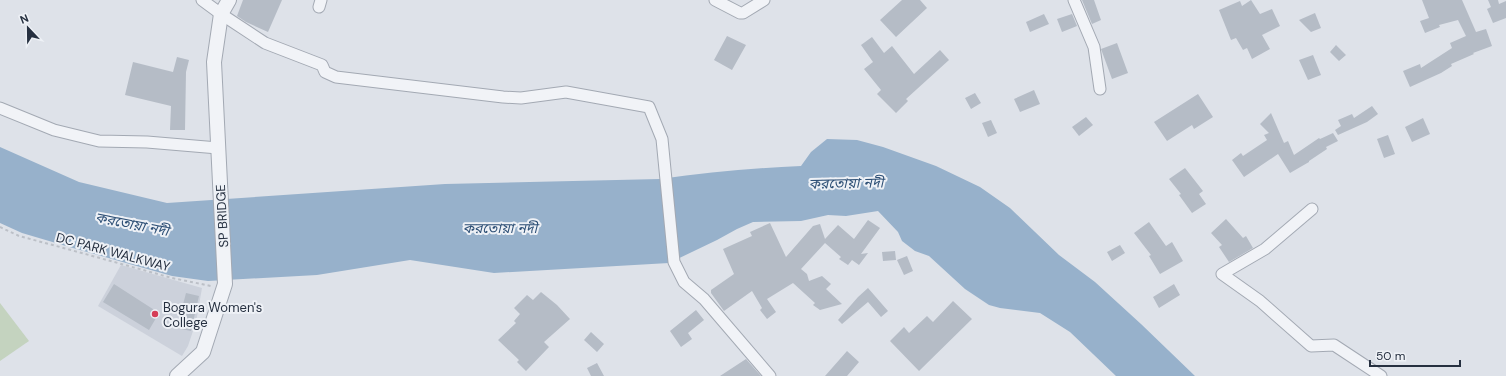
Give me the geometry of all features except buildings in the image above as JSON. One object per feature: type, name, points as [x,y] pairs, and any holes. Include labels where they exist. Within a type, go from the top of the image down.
[{"type":"street","points":[[202,0],[266,43],[322,66],[325,72],[336,77],[502,97],[521,98],[566,92],[649,107],[662,139],[674,262],[684,282],[704,299],[770,376]]},
{"type":"street","name":"SP BRIDGE","points":[[224,287],[214,62],[221,14],[228,0]]},
{"type":"street","points":[[715,0],[740,13],[743,13],[764,0]]},
{"type":"street","points":[[1074,0],[1094,47],[1100,89]]},
{"type":"street","points":[[0,108],[54,130],[99,141],[147,142],[218,148]]},
{"type":"street","points":[[1312,209],[1265,249],[1222,274],[1260,301],[1311,346],[1334,345],[1381,376]]},
{"type":"street","points":[[176,376],[203,352],[224,287]]},
{"type":"path","name":"DC PARK WALKWAY","points":[[0,227],[19,236],[172,278],[224,287]]},
{"type":"shaded area","name":"Bogura Women's College","points":[[121,265],[202,288],[196,322],[188,346],[182,356],[98,306]]},
{"type":"green space","points":[[0,303],[29,341],[0,361]]},
{"type":"water","name":"করতোয়া নদী","points":[[827,139],[857,140],[883,147],[936,166],[980,187],[1010,208],[1059,255],[1095,282],[1195,376],[1116,376],[1070,332],[1040,313],[1000,308],[989,305],[965,289],[929,256],[915,251],[902,241],[898,232],[878,211],[846,216],[828,215],[801,221],[753,222],[669,263],[494,273],[410,260],[317,275],[208,281],[172,276],[22,233],[0,223],[0,147],[79,182],[167,203],[445,184],[660,179],[695,174],[801,166],[811,152]]},
{"type":"place","name":"Bogura Women's College","points":[[155,314]]}]
